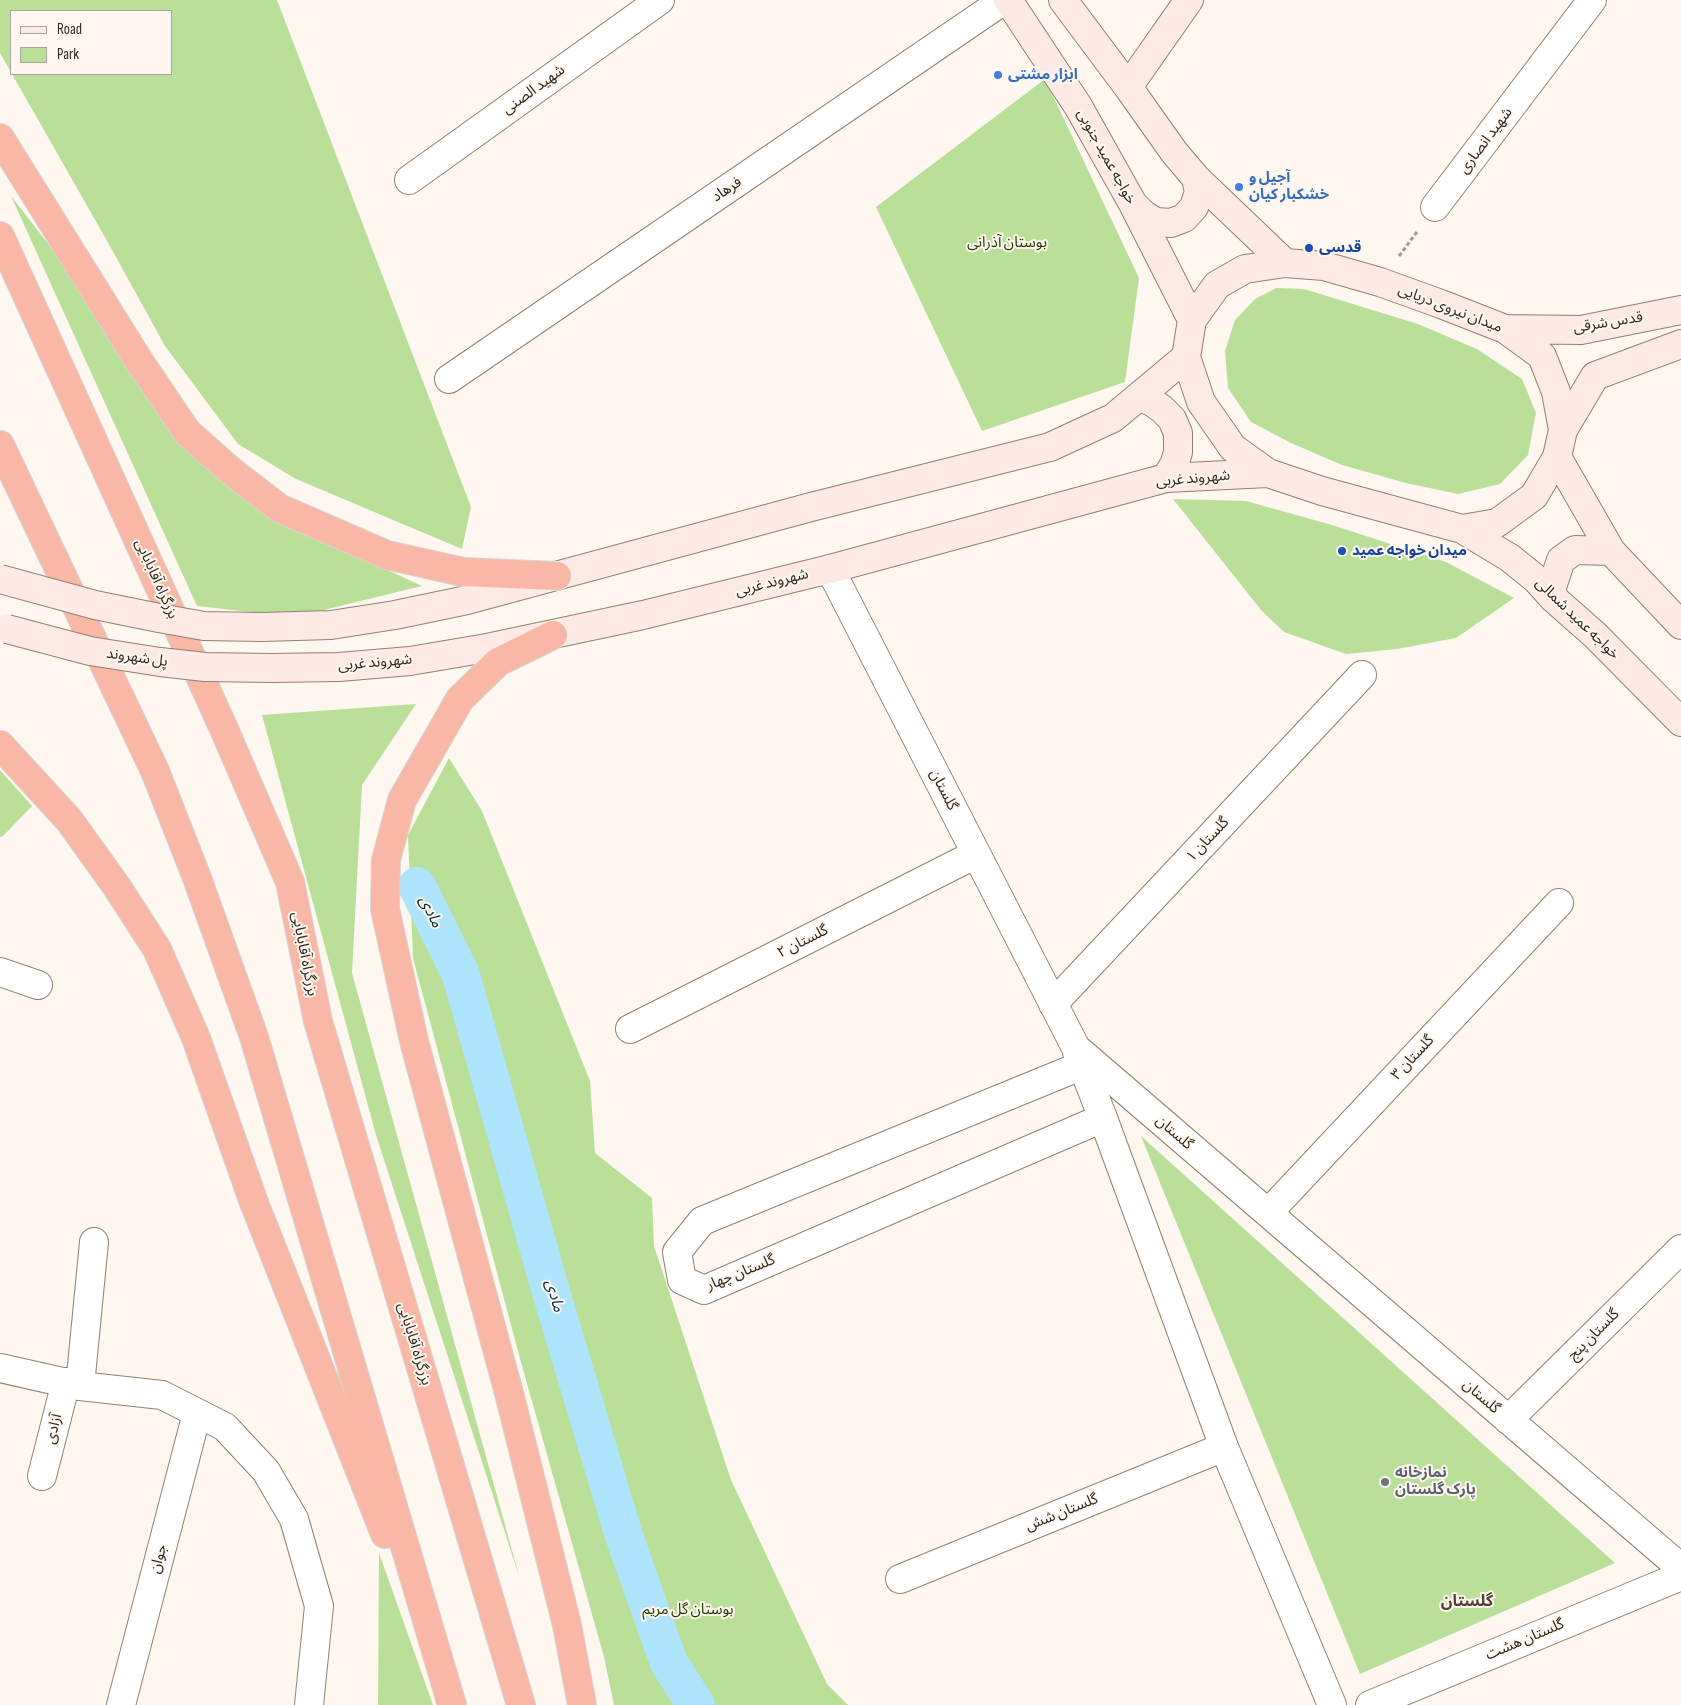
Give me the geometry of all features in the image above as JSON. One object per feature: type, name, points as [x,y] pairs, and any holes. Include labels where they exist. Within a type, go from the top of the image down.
[{"type":"highway","points":[[0,138],[139,361],[187,432],[231,471],[279,508],[387,555],[463,572],[557,576]]},
{"type":"highway","name":"بزرگراه آقابابایی","points":[[0,236],[224,729],[290,882],[318,1021],[521,1705]]},
{"type":"highway","points":[[0,444],[155,771],[197,878],[257,1047],[452,1705]]},
{"type":"highway","points":[[553,634],[498,662],[460,699],[402,800],[386,860],[385,909],[414,1041],[515,1416],[567,1625],[582,1705]]},
{"type":"highway","points":[[0,745],[69,820],[118,887],[156,949],[196,1038],[253,1200],[452,1705]]},
{"type":"main road","name":"خواجه عمید جنوبی","points":[[1006,0],[1078,106],[1133,204],[1192,320]]},
{"type":"main road","points":[[1063,0],[1174,152],[1196,178],[1285,263]]},
{"type":"main road","points":[[1128,87],[1189,0]]},
{"type":"main road","points":[[1133,204],[1144,215],[1156,222],[1171,223],[1184,218],[1194,207],[1199,192],[1196,178]]},
{"type":"main road","name":"میدان نیروی دریایی","points":[[1285,263],[1324,266],[1380,282],[1505,329],[1542,356],[1556,392],[1563,430],[1557,457],[1534,496],[1497,523],[1462,529],[1322,491],[1268,474],[1233,448],[1201,402],[1186,357],[1192,320],[1217,285],[1245,269],[1285,263]]},
{"type":"main road","name":"قدس شرقی","points":[[1505,329],[1581,330],[1681,310]]},
{"type":"main road","points":[[1563,430],[1595,376],[1681,344]]},
{"type":"main road","points":[[0,579],[95,605],[204,626],[332,625],[395,615],[467,600],[811,507],[1050,447],[1114,418],[1186,357]]},
{"type":"main road","points":[[1140,397],[1162,409],[1172,419],[1178,433],[1178,452],[1166,478]]},
{"type":"main road","points":[[1557,457],[1611,551],[1681,625]]},
{"type":"main road","name":"شهروند غربی","points":[[270,668],[339,667],[410,661],[487,648],[643,616],[1166,478],[1268,474]]},
{"type":"main road","name":"خواجه عمید شمالی","points":[[1462,529],[1510,558],[1536,579],[1553,598],[1595,635],[1681,722]]},
{"type":"main road","points":[[1553,598],[1552,587],[1561,560],[1575,550],[1611,551]]},
{"type":"main road","name":"پل شهروند","points":[[4,628],[90,651],[151,661],[205,667],[270,668]]},
{"type":"street","name":"شهید الصنی","points":[[409,180],[660,0]]},
{"type":"street","name":"فرهاد","points":[[449,379],[1006,0]]},
{"type":"street","name":"شهید انصاری","points":[[1435,207],[1592,0]]},
{"type":"street","name":"گلستان","points":[[830,568],[1079,1057],[1268,1213],[1681,1568]]},
{"type":"street","name":"گلستان ۱","points":[[1053,1004],[1362,675]]},
{"type":"street","name":"گلستان ۲","points":[[630,1029],[976,854]]},
{"type":"street","name":"گلستان ۳","points":[[1268,1213],[1559,902]]},
{"type":"street","points":[[0,972],[38,985]]},
{"type":"street","points":[[1079,1057],[1224,1447],[1332,1705]]},
{"type":"street","name":"گلستان چهار","points":[[1079,1057],[702,1221],[677,1252],[682,1280],[704,1290],[1103,1118]]},
{"type":"street","name":"آزادی","points":[[42,1476],[73,1384],[94,1242]]},
{"type":"street","name":"گلستان پنج","points":[[1508,1420],[1681,1249]]},
{"type":"street","points":[[0,1368],[73,1384],[162,1395],[226,1427],[266,1471],[294,1519],[319,1606],[309,1705]]},
{"type":"street","name":"جوان","points":[[121,1705],[197,1413]]},
{"type":"street","name":"گلستان شش","points":[[900,1578],[1224,1447]]},
{"type":"street","name":"گلستان هشت","points":[[1370,1705],[1681,1576]]},
{"type":"path","points":[[1380,282],[1435,207]]},
{"type":"green space","points":[[0,0],[277,0],[471,507],[462,549],[296,479],[238,444],[165,346],[13,75],[172,75],[172,10],[10,10],[10,70],[0,53]]},
{"type":"green space","name":"بوستان آذرانی","points":[[1045,79],[1139,278],[1125,382],[982,431],[876,207]]},
{"type":"green space","points":[[11,196],[84,290],[271,516],[422,586],[295,617],[197,606]]},
{"type":"green space","points":[[1276,288],[1304,289],[1418,324],[1477,349],[1522,379],[1536,413],[1528,455],[1500,484],[1458,494],[1406,483],[1342,465],[1291,443],[1251,422],[1228,388],[1225,351],[1235,320],[1255,299]]},
{"type":"green space","points":[[1173,499],[1246,501],[1332,525],[1446,562],[1514,598],[1456,638],[1397,649],[1346,654],[1284,632],[1261,610]]},
{"type":"green space","points":[[416,704],[362,785],[352,973],[520,1579],[376,1135],[262,715]]},
{"type":"green space","name":"بوستان گل مریم","points":[[449,758],[482,811],[590,1081],[595,1153],[652,1198],[654,1246],[731,1480],[827,1684],[848,1705],[614,1705],[604,1657],[519,1355],[413,958],[408,835]]},
{"type":"green space","points":[[0,770],[32,806],[0,837]]},
{"type":"green space","points":[[1141,1136],[1615,1563],[1360,1674]]},
{"type":"green space","points":[[379,1553],[433,1705],[378,1705]]},
{"type":"waterway","name":"مادی","points":[[417,886],[461,975],[551,1292],[624,1536],[669,1663],[696,1705]]},
{"type":"place","name":"ابزار مشتی","points":[[998,75]]},
{"type":"place","name":"آجیل و خشکبار کیان","points":[[1239,187]]},
{"type":"place","name":"قدسی","points":[[1309,248]]},
{"type":"place","name":"میدان خواجه عمید","points":[[1342,551]]},
{"type":"place","name":"نمازخانه پارک گلستان","points":[[1385,1482]]},
{"type":"district","name":"گلستان","points":[[1467,1602]]}]
